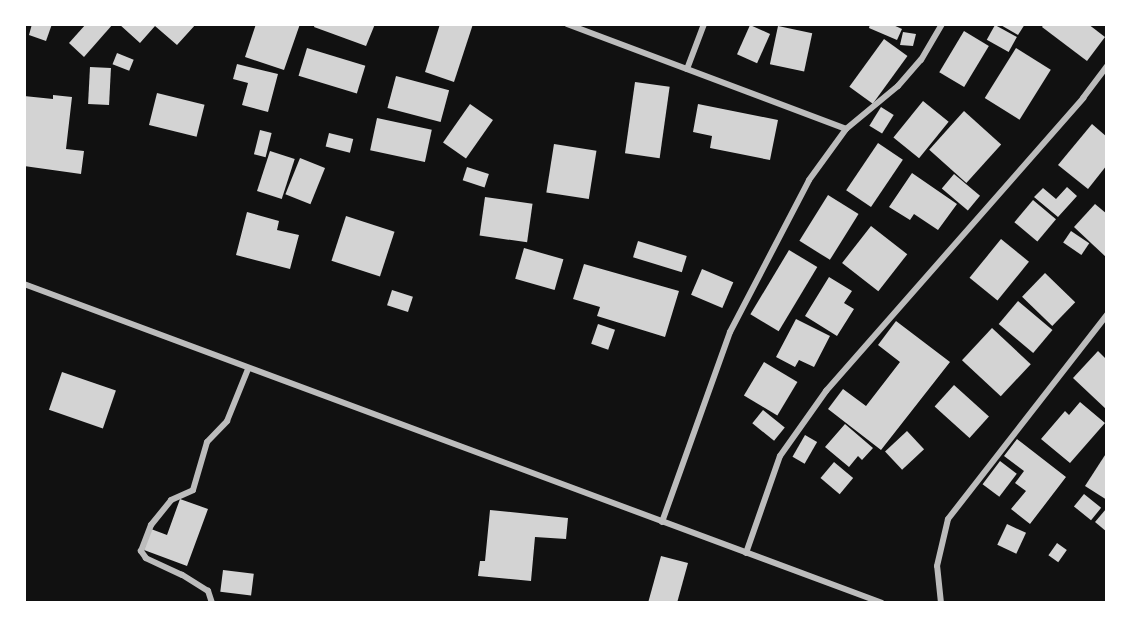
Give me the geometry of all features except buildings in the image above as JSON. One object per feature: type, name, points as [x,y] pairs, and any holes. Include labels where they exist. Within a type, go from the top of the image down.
[{"type":"street","points":[[567,24],[846,129]]},
{"type":"street","points":[[687,69],[704,24]]},
{"type":"street","points":[[662,522],[730,332],[809,180],[846,129],[921,60],[942,24]]},
{"type":"street","points":[[746,553],[780,456],[826,391],[1083,98],[1107,66]]},
{"type":"street","points":[[24,284],[882,603]]},
{"type":"street","points":[[941,603],[937,566],[948,519],[1107,315]]},
{"type":"street","points":[[212,603],[208,591],[182,574],[146,558],[141,551],[151,525],[171,500],[193,490],[207,442],[227,421],[248,369]]}]
